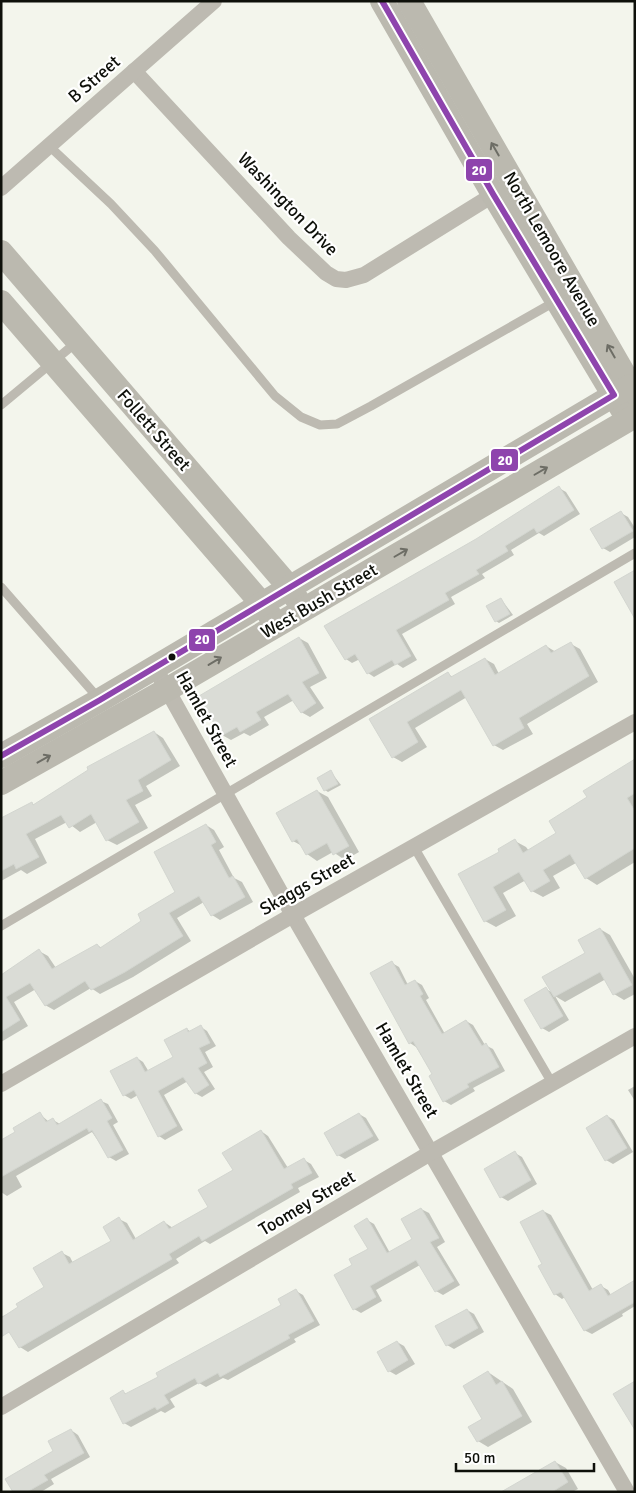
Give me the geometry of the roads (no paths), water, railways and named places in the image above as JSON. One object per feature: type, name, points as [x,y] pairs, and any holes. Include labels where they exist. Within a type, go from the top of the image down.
[{"type":"main road","name":"North Lemoore Avenue","points":[[382,1],[493,194],[566,294],[629,390],[633,420]]},
{"type":"main road","name":"North Lemoore Avenue","points":[[409,1],[514,182],[566,294]]},
{"type":"main road","name":"Follett Street","points":[[1,252],[290,588],[304,610]]},
{"type":"main road","name":"Follett Street","points":[[1,302],[262,604],[276,625]]},
{"type":"main road","name":"West Bush Street","points":[[1,756],[155,668],[629,390]]},
{"type":"main road","name":"West Bush Street","points":[[1,783],[168,689],[633,420]]},
{"type":"street","name":"B Street","points":[[1,188],[214,1]]},
{"type":"street","name":"Washington Drive","points":[[134,71],[289,238],[326,273],[336,279],[346,280],[364,274],[514,182]]},
{"type":"street","name":"Hamlet Street","points":[[155,668],[293,916],[432,1152],[627,1492]]},
{"type":"street","name":"Skaggs Street","points":[[1,1084],[635,722]]},
{"type":"street","name":"Toomey Street","points":[[1,1407],[432,1152],[635,1036]]},
{"type":"lane","points":[[48,145],[111,204],[155,251],[275,396],[300,417],[320,425],[336,424],[371,406],[566,294]]},
{"type":"lane","points":[[1,406],[78,341]]},
{"type":"lane","points":[[1,926],[635,553]]},
{"type":"lane","points":[[1,587],[100,700]]},
{"type":"lane","points":[[414,847],[552,1084]]}]
